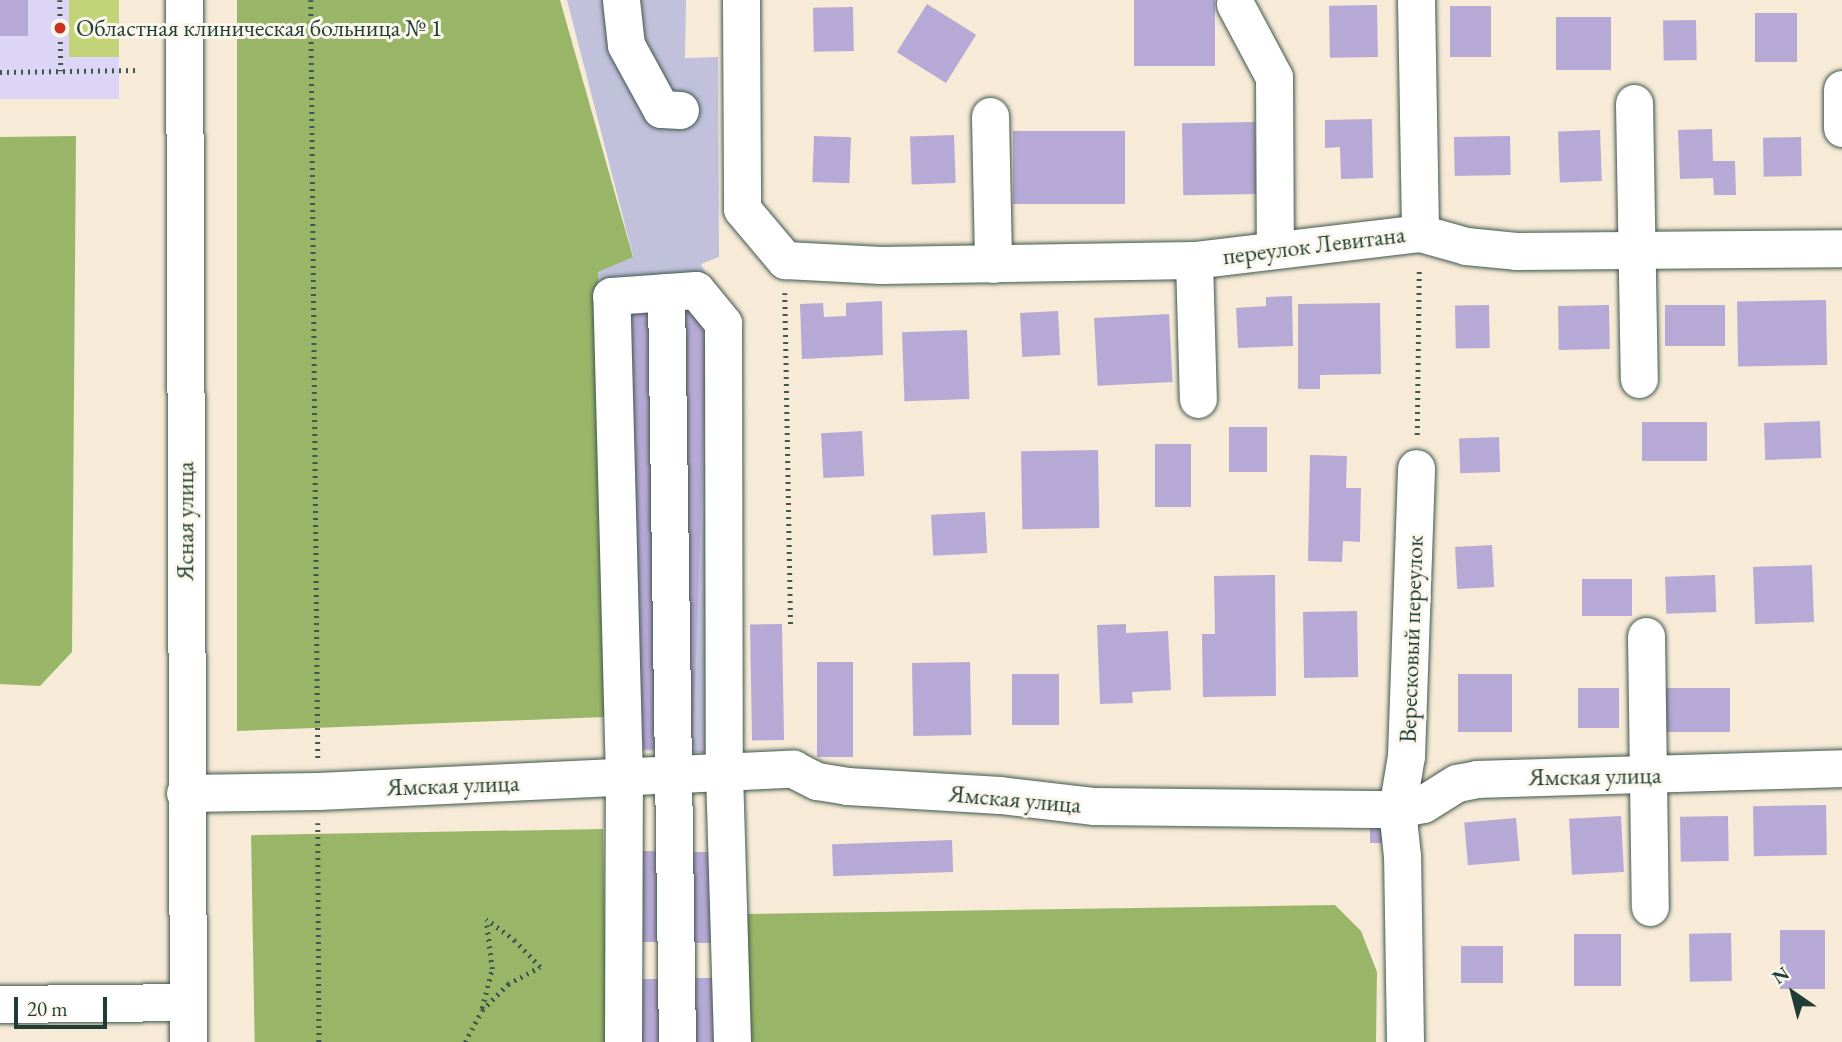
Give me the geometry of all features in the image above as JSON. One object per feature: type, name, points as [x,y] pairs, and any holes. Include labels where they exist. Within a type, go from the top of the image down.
[{"type":"street","name":"Ясная улица","points":[[184,0],[188,1042]]},
{"type":"street","points":[[621,0],[626,46],[661,109],[680,110]]},
{"type":"street","points":[[741,0],[742,209],[785,260]]},
{"type":"street","points":[[1416,0],[1420,233]]},
{"type":"street","points":[[1235,4],[1274,77],[1275,249]]},
{"type":"street","points":[[1842,89],[1842,128]]},
{"type":"street","points":[[1634,103],[1639,379]]},
{"type":"street","points":[[990,116],[993,264]]},
{"type":"street","name":"переулок Левитана","points":[[785,260],[881,265],[1194,260],[1420,233],[1466,246],[1516,251],[1842,248]]},
{"type":"street","points":[[1194,260],[1198,399]]},
{"type":"street","points":[[623,1042],[624,778],[611,296],[696,290],[723,323],[724,772],[732,1042]]},
{"type":"street","points":[[666,292],[677,1042]]},
{"type":"street","name":"Вересковый переулок","points":[[1405,1042],[1402,856],[1397,809],[1406,757],[1416,468]]},
{"type":"street","points":[[1646,635],[1650,907]]},
{"type":"street","name":"Ямская улица","points":[[185,793],[318,791],[793,769],[817,781],[846,786],[1000,795],[1094,806],[1397,809],[1423,804],[1457,783],[1477,779],[1647,776],[1842,768]]},
{"type":"street","points":[[622,958],[731,962]]},
{"type":"street","points":[[0,1004],[187,1002]]},
{"type":"path","points":[[60,0],[61,71]]},
{"type":"path","points":[[311,0],[320,1042]]},
{"type":"path","points":[[0,72],[139,70]]},
{"type":"path","points":[[1416,468],[1420,233]]},
{"type":"path","points":[[785,260],[791,628]]},
{"type":"path","points":[[465,1042],[482,1010],[492,970],[486,919],[515,941],[540,967],[508,984],[482,1010]]},
{"type":"shaded area","name":"Областная клиническая больница № 1","points":[[0,0],[119,0],[119,99],[0,99]]},
{"type":"shaded area","points":[[567,0],[686,0],[685,58],[718,57],[719,257],[701,264],[735,329],[736,754],[606,749],[598,271],[633,256]]},
{"type":"green space","points":[[69,0],[119,0],[119,57],[69,57]]},
{"type":"green space","points":[[237,0],[560,0],[633,257],[598,272],[605,717],[237,731]]},
{"type":"green space","points":[[76,136],[72,652],[40,686],[0,684],[0,137]]},
{"type":"green space","points":[[603,829],[607,1042],[255,1042],[251,835]]},
{"type":"green space","points":[[1335,905],[1361,931],[1377,972],[1376,1042],[744,1042],[742,914]]},
{"type":"building","points":[[0,0],[28,0],[28,36],[0,36]]},
{"type":"building","points":[[1134,0],[1215,0],[1215,66],[1134,66]]},
{"type":"building","points":[[927,4],[976,35],[946,83],[897,52]]},
{"type":"building","points":[[1377,5],[1378,57],[1330,58],[1329,6]]},
{"type":"building","points":[[1450,6],[1491,6],[1491,57],[1450,57]]},
{"type":"building","points":[[853,7],[854,51],[814,52],[813,8]]},
{"type":"building","points":[[1755,13],[1797,13],[1797,62],[1755,62]]},
{"type":"building","points":[[1556,17],[1611,17],[1611,70],[1556,70]]},
{"type":"building","points":[[1696,20],[1697,60],[1664,61],[1663,21]]},
{"type":"building","points":[[1372,119],[1373,178],[1341,179],[1340,147],[1325,148],[1325,120]]},
{"type":"building","points":[[1255,122],[1256,194],[1183,195],[1182,123]]},
{"type":"building","points":[[1712,129],[1713,161],[1735,161],[1736,195],[1714,195],[1713,178],[1680,179],[1678,130]]},
{"type":"building","points":[[1600,130],[1602,181],[1560,182],[1558,131]]},
{"type":"building","points":[[1013,131],[1125,131],[1125,204],[1013,204]]},
{"type":"building","points":[[954,135],[956,183],[912,185],[910,137]]},
{"type":"building","points":[[814,136],[851,137],[849,183],[812,182]]},
{"type":"building","points":[[1510,136],[1511,175],[1455,176],[1454,137]]},
{"type":"building","points":[[1801,137],[1802,176],[1764,177],[1763,138]]},
{"type":"building","points":[[1292,296],[1293,346],[1238,348],[1236,308],[1266,306],[1266,297]]},
{"type":"building","points":[[1826,300],[1827,365],[1738,367],[1737,302]]},
{"type":"building","points":[[882,301],[883,355],[802,359],[800,304],[823,303],[824,317],[846,316],[846,303]]},
{"type":"building","points":[[1380,303],[1381,374],[1320,375],[1320,389],[1298,389],[1298,304]]},
{"type":"building","points":[[1489,305],[1490,348],[1456,349],[1455,306]]},
{"type":"building","points":[[1609,305],[1610,349],[1559,350],[1558,306]]},
{"type":"building","points":[[1665,305],[1725,305],[1725,346],[1665,346]]},
{"type":"building","points":[[626,308],[659,308],[659,749],[626,749]]},
{"type":"building","points":[[675,310],[708,311],[693,752],[660,751]]},
{"type":"building","points":[[1058,311],[1060,355],[1022,357],[1020,313]]},
{"type":"building","points":[[1169,314],[1173,382],[1098,386],[1094,318]]},
{"type":"building","points":[[967,330],[969,399],[904,401],[902,332]]},
{"type":"building","points":[[1820,421],[1821,458],[1765,460],[1764,423]]},
{"type":"building","points":[[1642,422],[1707,422],[1707,461],[1642,461]]},
{"type":"building","points":[[1229,427],[1267,427],[1267,472],[1229,472]]},
{"type":"building","points":[[862,431],[864,476],[823,478],[821,433]]},
{"type":"building","points":[[1499,437],[1500,472],[1460,473],[1459,438]]},
{"type":"building","points":[[1155,444],[1191,444],[1191,507],[1155,507]]},
{"type":"building","points":[[1098,450],[1099,528],[1022,529],[1021,451]]},
{"type":"building","points":[[1310,455],[1347,456],[1346,488],[1361,488],[1360,542],[1343,541],[1342,562],[1308,561]]},
{"type":"building","points":[[985,512],[987,553],[933,556],[931,515]]},
{"type":"building","points":[[1492,545],[1494,587],[1457,589],[1455,547]]},
{"type":"building","points":[[1812,565],[1814,622],[1755,624],[1753,567]]},
{"type":"building","points":[[1275,575],[1276,696],[1203,697],[1202,634],[1215,634],[1214,576]]},
{"type":"building","points":[[1715,575],[1716,612],[1666,614],[1665,577]]},
{"type":"building","points":[[1582,579],[1632,579],[1632,616],[1582,616]]},
{"type":"building","points":[[1357,611],[1358,677],[1304,678],[1303,612]]},
{"type":"building","points":[[782,624],[784,740],[752,741],[750,625]]},
{"type":"building","points":[[1126,624],[1126,633],[1168,631],[1171,690],[1132,692],[1133,703],[1100,704],[1097,625]]},
{"type":"building","points":[[817,662],[853,662],[853,757],[817,757]]},
{"type":"building","points":[[970,662],[971,735],[913,736],[912,663]]},
{"type":"building","points":[[1012,674],[1059,674],[1059,725],[1012,725]]},
{"type":"building","points":[[1458,674],[1512,674],[1512,732],[1458,732]]},
{"type":"building","points":[[1578,688],[1619,688],[1619,728],[1578,728]]},
{"type":"building","points":[[1659,688],[1730,688],[1730,732],[1659,732]]},
{"type":"building","points":[[1826,805],[1827,855],[1754,856],[1753,806]]},
{"type":"building","points":[[1621,816],[1624,872],[1572,875],[1569,819]]},
{"type":"building","points":[[1728,816],[1729,861],[1681,862],[1680,817]]},
{"type":"building","points":[[1516,818],[1520,861],[1468,865],[1464,823]]},
{"type":"building","points":[[1370,827],[1382,827],[1382,843],[1370,843]]},
{"type":"building","points":[[952,840],[953,872],[833,876],[832,844]]},
{"type":"building","points":[[636,851],[666,851],[666,942],[636,942]]},
{"type":"building","points":[[688,852],[718,852],[718,943],[688,943]]},
{"type":"building","points":[[1780,930],[1825,930],[1825,989],[1780,989]]},
{"type":"building","points":[[1731,933],[1732,981],[1690,982],[1689,934]]},
{"type":"building","points":[[1574,934],[1621,934],[1621,986],[1574,986]]},
{"type":"building","points":[[1461,946],[1503,946],[1503,983],[1461,983]]},
{"type":"building","points":[[688,978],[721,978],[721,1042],[688,1042]]},
{"type":"building","points":[[634,979],[667,979],[667,1042],[634,1042]]},
{"type":"place","name":"Областная клиническая больница № 1","points":[[60,28]]}]
